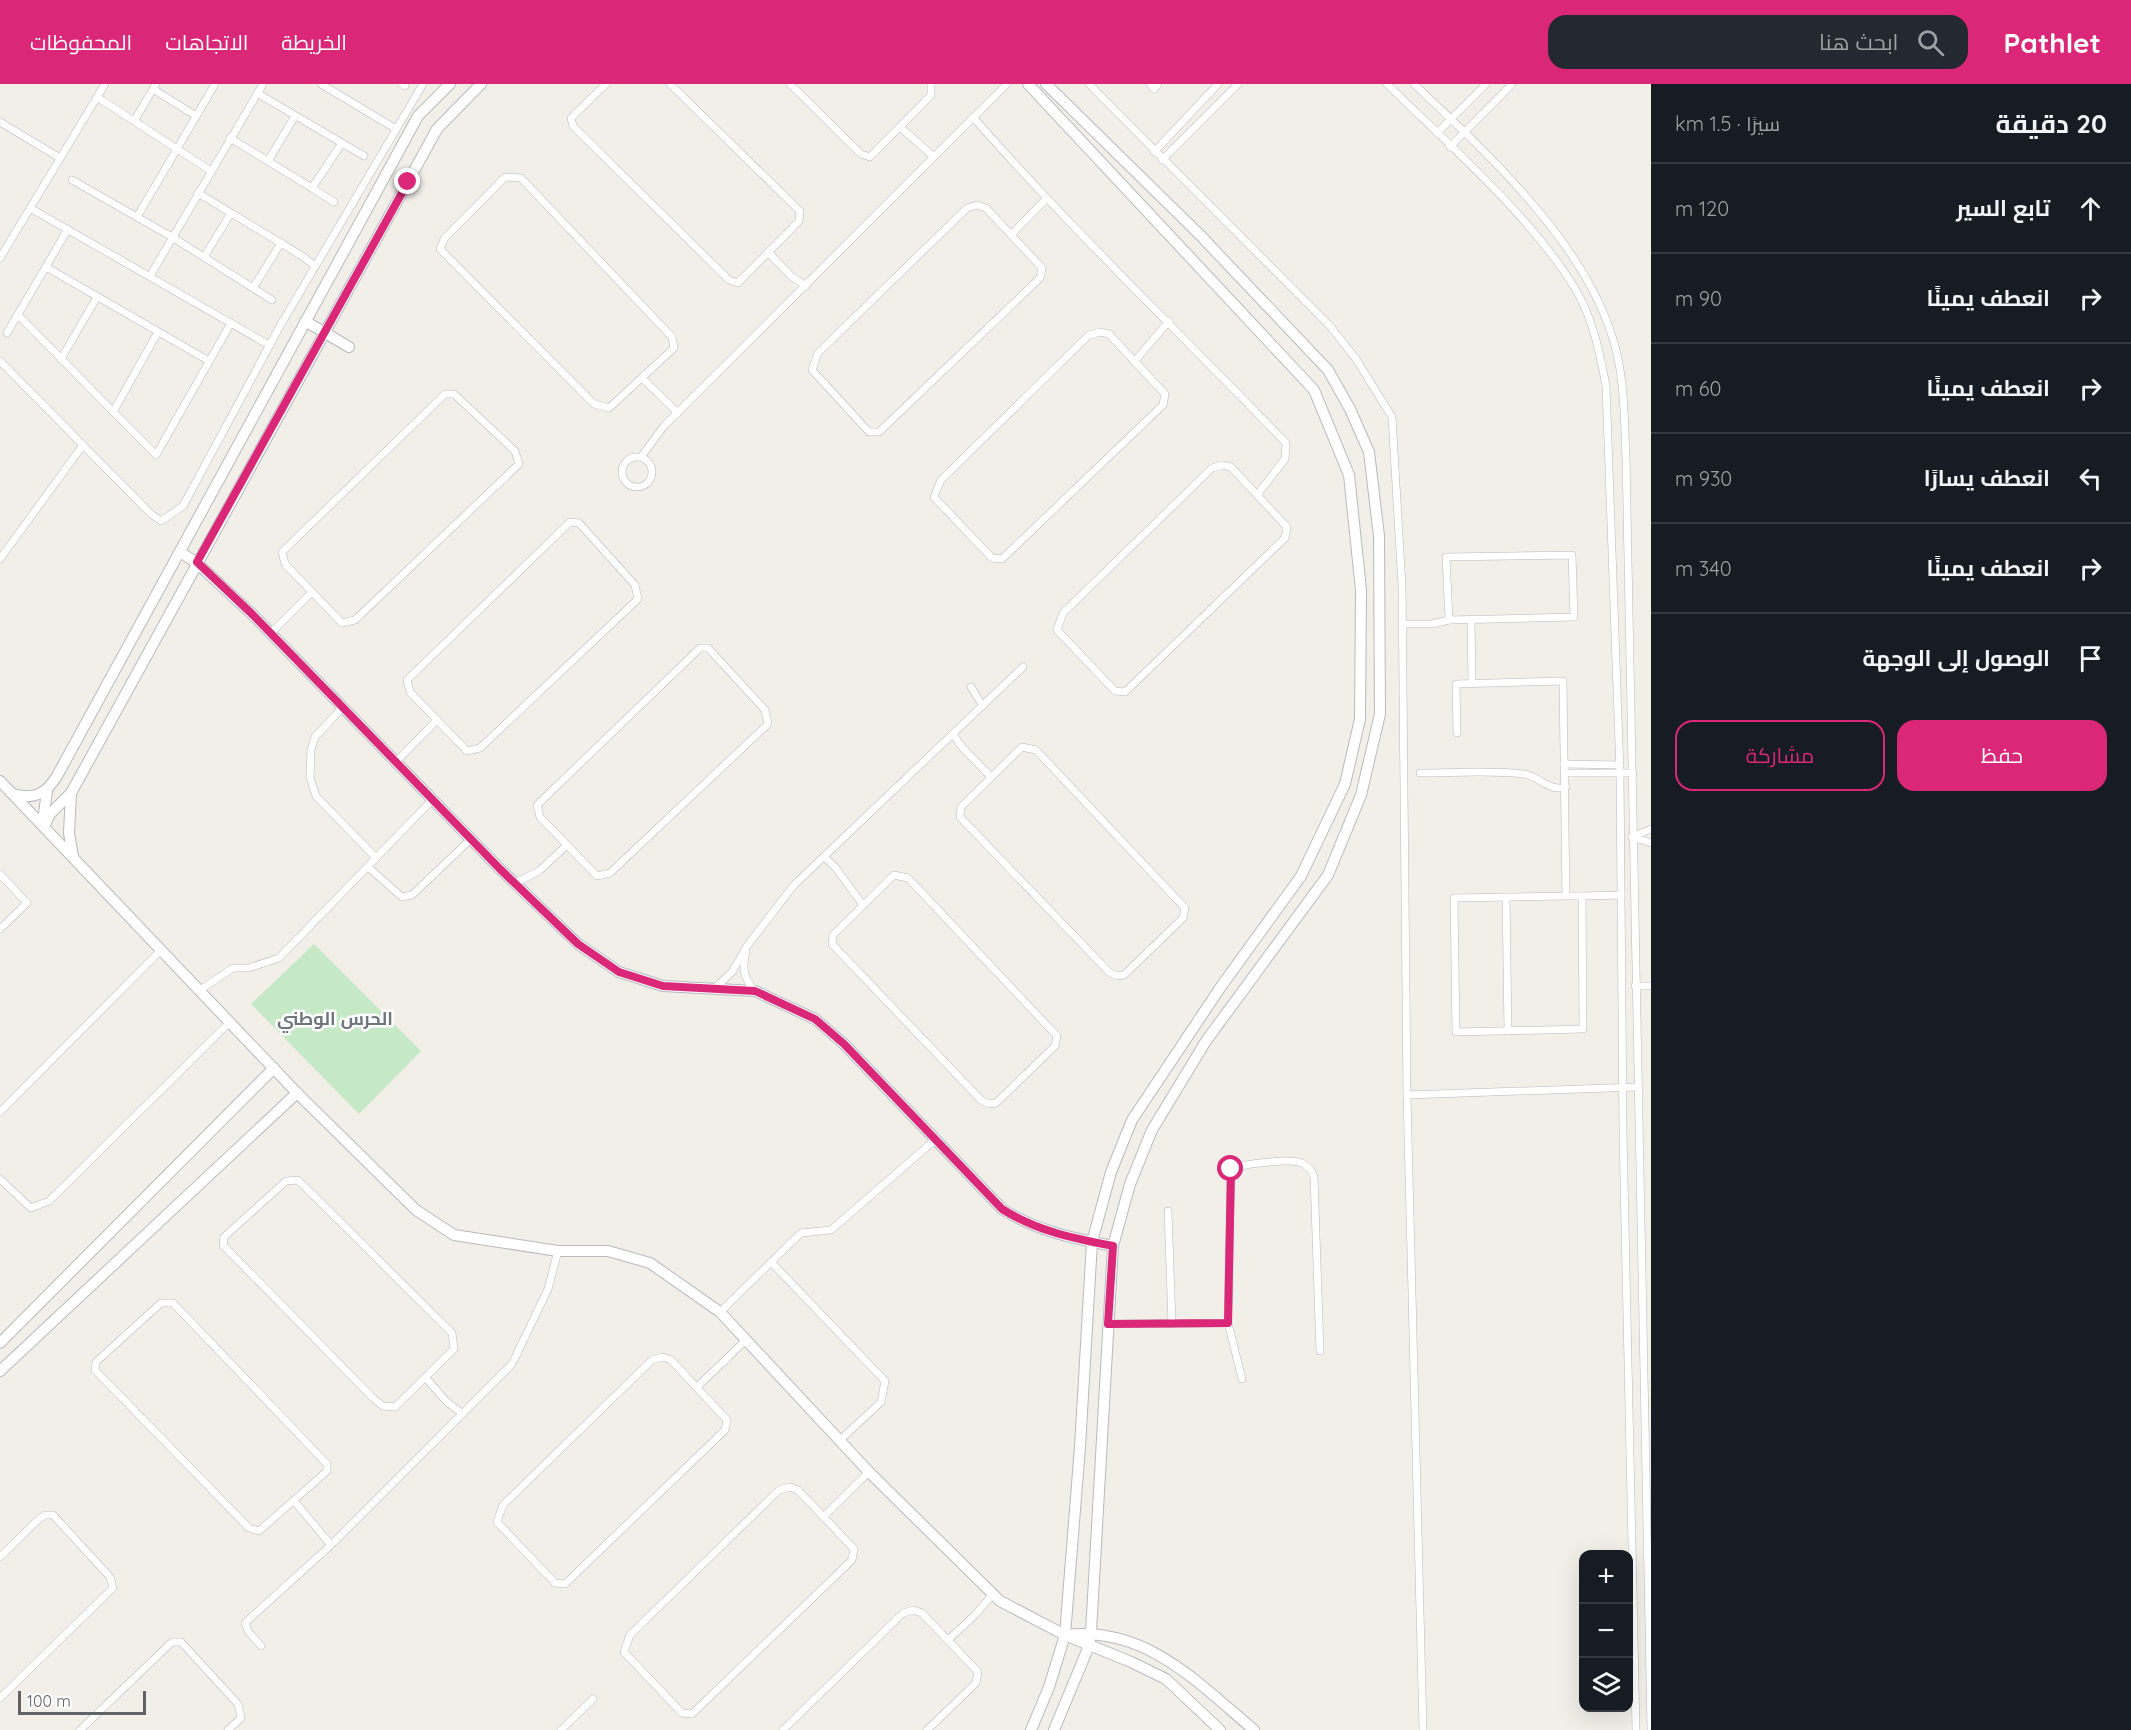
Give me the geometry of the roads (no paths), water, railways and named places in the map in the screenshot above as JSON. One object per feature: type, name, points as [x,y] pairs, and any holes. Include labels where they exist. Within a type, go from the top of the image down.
[{"type":"street","points":[[0,258],[105,84]]},
{"type":"street","points":[[137,217],[214,84]]},
{"type":"street","points":[[150,276],[263,84]]},
{"type":"street","points":[[321,84],[396,129]]},
{"type":"street","points":[[0,361],[151,514],[161,521],[167,520],[183,506],[269,345],[423,84]]},
{"type":"street","points":[[43,826],[47,791],[418,116],[450,84]]},
{"type":"street","points":[[43,826],[71,793],[437,129],[481,84]]},
{"type":"street","points":[[606,84],[571,118],[573,126],[729,280],[738,283],[799,221],[800,211],[670,84]]},
{"type":"street","points":[[790,84],[861,154],[870,157],[931,96],[930,84]]},
{"type":"street","points":[[641,458],[651,466],[652,475],[643,486],[634,486],[625,481],[624,466],[630,459],[641,458],[678,413],[1006,84]]},
{"type":"street","points":[[1028,84],[1314,390],[1349,475],[1361,590],[1360,719],[1346,784],[1300,876],[1220,988],[1132,1120],[1111,1172],[1092,1242],[1080,1447],[1065,1635],[1049,1687],[1031,1730]]},
{"type":"street","points":[[1046,84],[1199,234],[1328,370],[1369,452],[1379,536],[1380,714],[1361,795],[1329,874],[1206,1041],[1152,1130],[1130,1184],[1113,1246],[1091,1632],[1089,1646],[1054,1730]]},
{"type":"street","points":[[1089,84],[1154,152],[1330,326],[1356,359],[1392,417],[1402,624],[1407,1095],[1423,1730]]},
{"type":"street","points":[[1150,84],[1154,89],[1158,84]]},
{"type":"street","points":[[1154,152],[1218,84]]},
{"type":"street","points":[[1162,160],[1238,84]]},
{"type":"street","points":[[1387,84],[1514,212],[1554,258],[1576,291],[1600,352],[1606,386],[1620,769],[1636,1730]]},
{"type":"street","points":[[1414,84],[1465,132],[1570,250],[1598,296],[1613,338],[1622,383],[1626,458],[1633,773],[1632,837],[1637,1087],[1648,1335],[1651,1730]]},
{"type":"street","points":[[1437,133],[1486,84]]},
{"type":"street","points":[[1450,147],[1512,84]]},
{"type":"street","points":[[134,121],[154,87],[196,116]]},
{"type":"street","points":[[258,93],[364,156]]},
{"type":"street","points":[[97,97],[211,171]]},
{"type":"street","points":[[268,161],[295,116]]},
{"type":"street","points":[[973,117],[1045,200],[1168,321],[1286,443],[1285,459],[1257,495]]},
{"type":"street","points":[[0,122],[60,158]]},
{"type":"street","points":[[900,127],[933,156]]},
{"type":"street","points":[[230,138],[334,202]]},
{"type":"street","points":[[312,189],[342,143]]},
{"type":"street","points":[[505,177],[521,178],[672,337],[674,348],[642,378],[609,408],[594,404],[440,249],[444,239],[505,177]]},
{"type":"street","points":[[72,180],[172,237],[272,300]]},
{"type":"street","points":[[198,193],[315,266]]},
{"type":"street","points":[[1011,235],[1045,200]]},
{"type":"street","points":[[194,201],[211,201]]},
{"type":"street","points":[[977,205],[986,208],[1011,235],[1042,268],[1040,278],[879,432],[869,432],[812,370],[818,353],[967,208],[977,205]]},
{"type":"street","points":[[30,208],[269,345]]},
{"type":"street","points":[[204,257],[231,213]]},
{"type":"street","points":[[7,333],[68,230]]},
{"type":"street","points":[[253,288],[280,243]]},
{"type":"street","points":[[768,252],[791,276],[806,286]]},
{"type":"street","points":[[46,267],[209,361]]},
{"type":"street","points":[[61,359],[97,297]]},
{"type":"street","points":[[18,315],[156,455],[231,323]]},
{"type":"street","points":[[305,321],[349,347]]},
{"type":"street","points":[[1134,362],[1168,321]]},
{"type":"street","points":[[114,412],[158,332]]},
{"type":"street","points":[[1100,332],[1108,334],[1134,362],[1164,394],[1163,405],[1002,559],[992,558],[934,497],[941,480],[1089,335],[1100,332]]},
{"type":"street","points":[[642,378],[678,413]]},
{"type":"street","points":[[445,394],[454,394],[515,452],[519,464],[514,470],[356,620],[342,623],[312,592],[285,564],[282,552],[439,398],[445,394]]},
{"type":"street","points":[[0,559],[83,445]]},
{"type":"street","points":[[1223,465],[1231,467],[1257,495],[1287,527],[1285,538],[1125,692],[1115,691],[1057,630],[1063,613],[1212,468],[1223,465]]},
{"type":"street","points":[[570,522],[579,522],[635,585],[639,599],[480,748],[467,751],[437,720],[410,692],[407,680],[564,526],[570,522]]},
{"type":"street","points":[[180,552],[197,562],[271,633],[432,800],[578,944],[619,972],[663,986],[755,991],[815,1019],[844,1044],[1002,1209],[1031,1226],[1113,1246]]},
{"type":"street","points":[[1402,624],[1432,624],[1449,620],[1575,617],[1572,555],[1446,557],[1449,620]]},
{"type":"street","points":[[271,633],[312,592]]},
{"type":"street","points":[[1471,620],[1472,683]]},
{"type":"street","points":[[700,648],[708,648],[765,710],[768,724],[610,873],[597,876],[567,845],[540,817],[537,805],[694,652],[700,648]]},
{"type":"street","points":[[715,988],[732,972],[747,946],[794,885],[1023,667]]},
{"type":"street","points":[[1457,733],[1456,684],[1563,681],[1566,896]]},
{"type":"street","points":[[971,687],[983,706]]},
{"type":"street","points":[[343,707],[315,737],[311,750],[310,777],[316,796],[376,858]]},
{"type":"street","points":[[396,762],[437,720]]},
{"type":"street","points":[[953,734],[962,747],[991,777]]},
{"type":"street","points":[[1022,747],[1036,750],[1185,908],[1183,918],[1124,975],[1117,976],[1109,972],[964,823],[960,817],[961,807],[991,777],[1022,747]]},
{"type":"street","points":[[1564,764],[1620,769],[1633,773]]},
{"type":"street","points":[[1566,773],[1620,769]]},
{"type":"street","points":[[1420,773],[1520,774],[1537,777],[1549,787],[1566,787]]},
{"type":"street","points":[[0,781],[297,1092],[416,1210],[454,1235],[558,1251],[608,1251],[650,1263],[720,1312],[869,1472],[993,1594],[1016,1611],[1166,1679],[1220,1730]]},
{"type":"street","points":[[12,794],[32,796],[47,791]]},
{"type":"street","points":[[71,793],[68,818],[73,857]]},
{"type":"street","points":[[200,990],[232,968],[249,968],[279,958],[432,800]]},
{"type":"street","points":[[1632,837],[1651,829]]},
{"type":"street","points":[[1632,837],[1651,843]]},
{"type":"street","points":[[368,867],[402,897],[412,895],[471,839]]},
{"type":"street","points":[[515,882],[539,871],[567,845]]},
{"type":"street","points":[[824,856],[863,905]]},
{"type":"street","points":[[0,874],[27,903],[0,929]]},
{"type":"street","points":[[894,875],[908,878],[1057,1036],[1055,1046],[996,1103],[989,1104],[981,1100],[836,951],[832,944],[833,935],[863,905],[894,875]]},
{"type":"street","points":[[1582,896],[1583,1029],[1456,1032],[1454,898],[1621,895]]},
{"type":"street","points":[[1506,897],[1508,1031]]},
{"type":"street","points":[[747,946],[743,971],[745,980],[755,991]]},
{"type":"street","points":[[0,1112],[161,950]]},
{"type":"street","points":[[1635,986],[1651,986]]},
{"type":"street","points":[[0,1179],[31,1208],[49,1201],[230,1022]]},
{"type":"street","points":[[0,1343],[274,1068]]},
{"type":"street","points":[[1407,1095],[1637,1087]]},
{"type":"street","points":[[0,1371],[297,1092]]},
{"type":"street","points":[[720,1312],[801,1233],[831,1230],[936,1139]]},
{"type":"street","points":[[1242,1379],[1228,1323],[1231,1169],[1240,1165],[1300,1162],[1312,1170],[1320,1351]]},
{"type":"street","points":[[298,1180],[452,1333],[454,1349],[425,1377],[395,1407],[383,1406],[224,1245],[224,1237],[286,1181],[298,1180]]},
{"type":"street","points":[[1168,1211],[1172,1324]]},
{"type":"street","points":[[261,1646],[248,1631],[246,1623],[331,1545],[512,1364],[548,1289],[558,1251]]},
{"type":"street","points":[[771,1262],[885,1382],[881,1402],[839,1441]]},
{"type":"street","points":[[161,1303],[173,1303],[327,1464],[327,1471],[295,1502],[258,1531],[249,1528],[94,1370],[96,1362],[161,1303]]},
{"type":"street","points":[[1108,1324],[1228,1323]]},
{"type":"street","points":[[697,1387],[745,1341]]},
{"type":"street","points":[[663,1357],[671,1360],[697,1387],[727,1419],[725,1430],[565,1584],[555,1583],[497,1522],[504,1505],[652,1360],[663,1357]]},
{"type":"street","points":[[425,1377],[447,1402],[463,1414]]},
{"type":"street","points":[[824,1517],[869,1472]]},
{"type":"street","points":[[790,1487],[798,1490],[824,1517],[854,1549],[852,1560],[692,1714],[681,1713],[624,1652],[630,1635],[779,1490],[790,1487]]},
{"type":"street","points":[[295,1502],[331,1545]]},
{"type":"street","points":[[0,1557],[39,1519],[45,1515],[53,1515],[110,1577],[114,1588],[0,1698]]},
{"type":"street","points":[[948,1640],[975,1616],[993,1594]]},
{"type":"street","points":[[783,1730],[903,1613],[914,1610],[922,1613],[978,1672],[976,1683],[927,1730]]},
{"type":"street","points":[[1065,1635],[1091,1632],[1148,1648],[1177,1665],[1254,1730]]},
{"type":"street","points":[[80,1730],[172,1642],[181,1642],[237,1704],[241,1718],[228,1730]]},
{"type":"street","points":[[561,1730],[593,1699]]},
{"type":"district","name":"الحرس الوطني","points":[[335,1018]]}]
